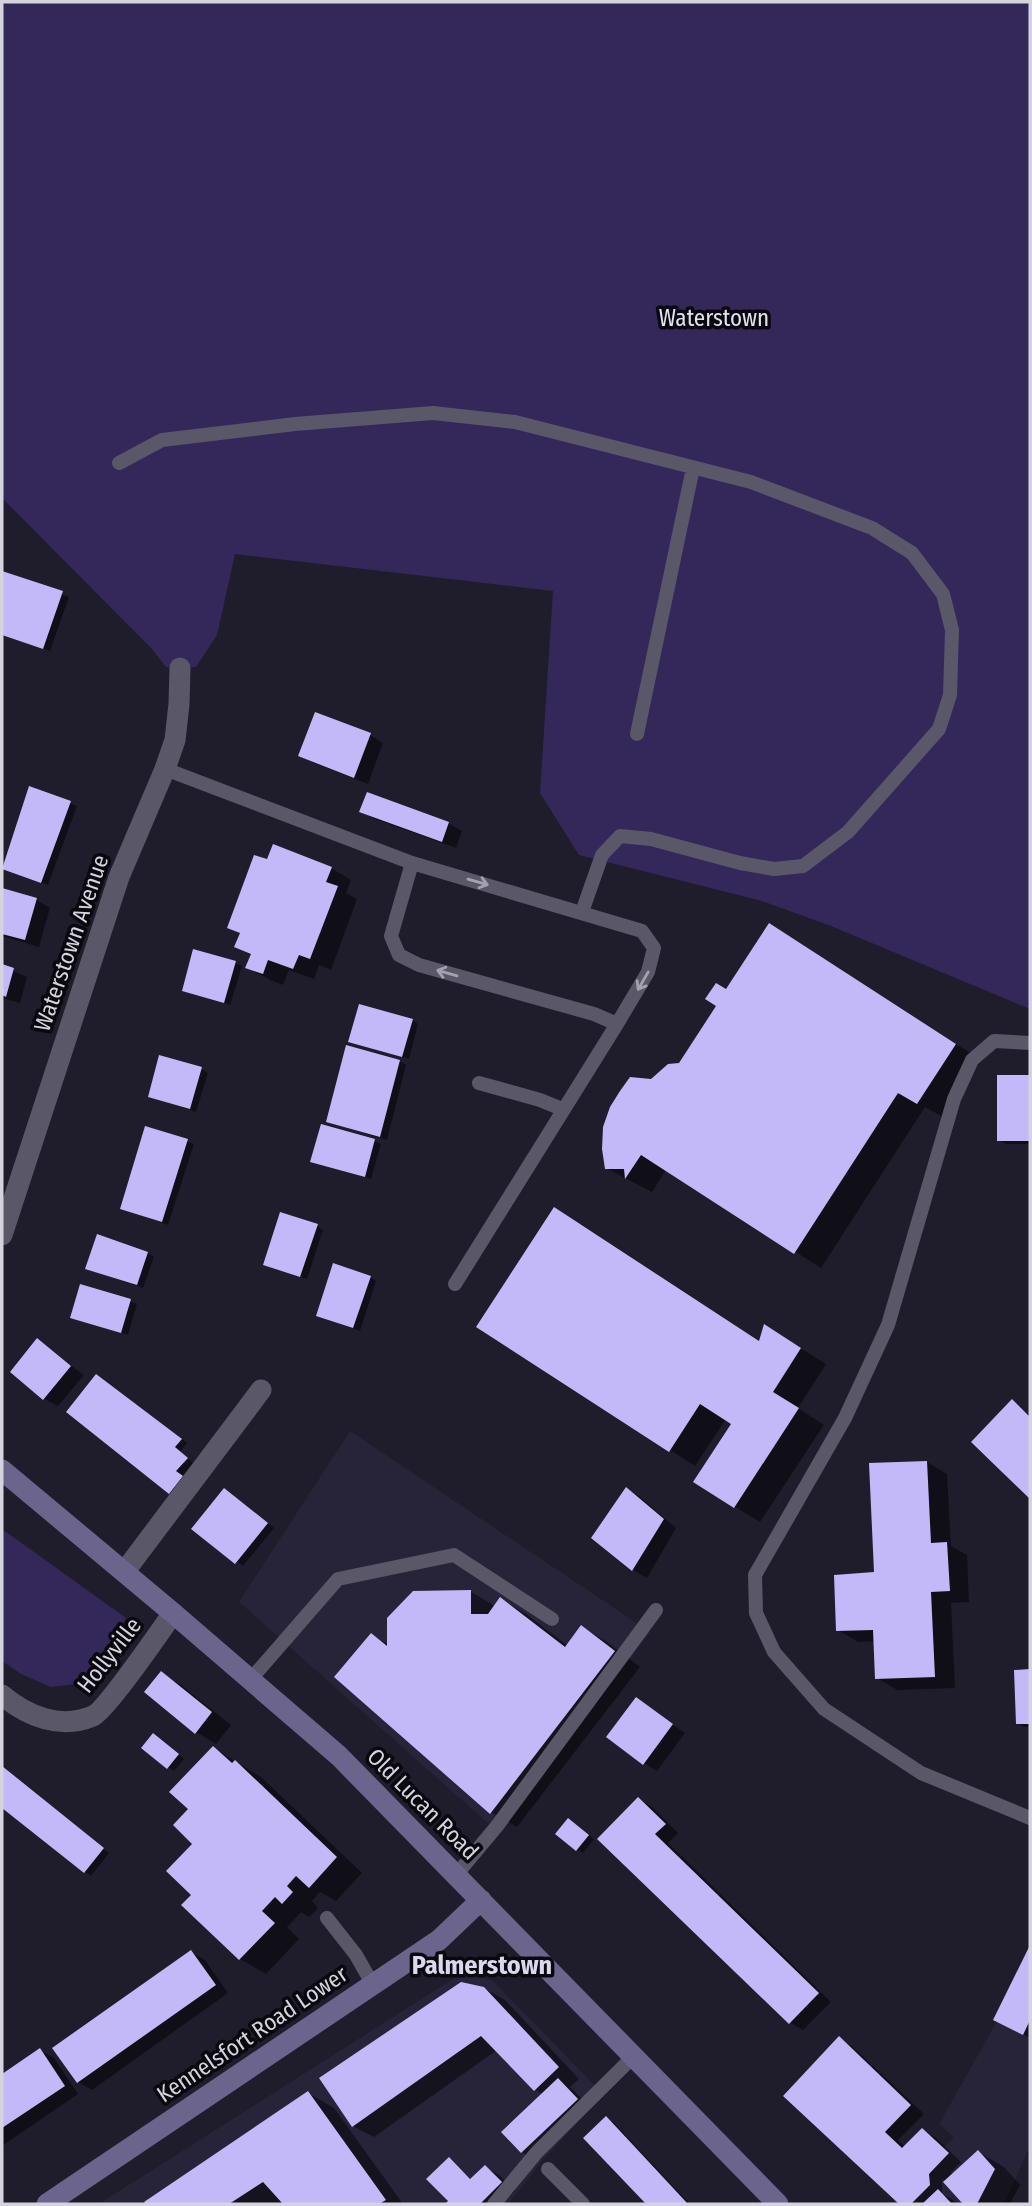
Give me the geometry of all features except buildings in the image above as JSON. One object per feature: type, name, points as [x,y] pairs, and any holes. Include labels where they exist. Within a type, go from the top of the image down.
[{"type":"street","name":"Waterstown Avenue","points":[[2,1235],[118,877],[165,769],[174,740],[180,668]]},
{"type":"street","points":[[125,1572],[261,1390]]},
{"type":"street","name":"Old Lucan Road","points":[[2,1470],[173,1612],[339,1756],[778,2204]]},
{"type":"street","name":"Hollyville","points":[[2,1695],[16,1707],[40,1719],[70,1722],[95,1716],[173,1612]]},
{"type":"street","name":"Kennelsfort Road Lower","points":[[47,2204],[439,1940],[481,1900]]},
{"type":"lane","points":[[119,463],[162,440],[295,424],[433,413],[515,422],[751,482],[872,528],[912,553],[943,594],[952,630],[950,695],[939,729],[848,832],[803,866],[774,869],[651,839],[620,836],[602,855],[582,912]]},
{"type":"lane","points":[[637,734],[693,468]]},
{"type":"lane","points":[[165,769],[412,863],[642,931],[653,948],[648,972],[455,1284]]},
{"type":"lane","points":[[412,863],[391,936],[399,955],[419,965],[594,1014],[617,1024]]},
{"type":"lane","points":[[1030,1043],[993,1041],[972,1060],[954,1099],[888,1325],[845,1418],[755,1575],[756,1613],[774,1652],[824,1709],[921,1773],[1030,1818]]},
{"type":"lane","points":[[479,1083],[540,1100],[562,1110]]},
{"type":"lane","points":[[251,1679],[338,1579],[454,1555],[552,1619]]},
{"type":"lane","points":[[456,1875],[497,1826],[656,1610]]},
{"type":"lane","points":[[327,1918],[356,1955],[373,1985]]},
{"type":"lane","points":[[494,2204],[537,2152],[634,2056]]},
{"type":"lane","points":[[548,2169],[583,2204]]},
{"type":"shaded area","points":[[350,1431],[650,1632],[499,1833],[239,1602]]},
{"type":"shaded area","points":[[1030,1963],[1030,2146],[1004,2204],[891,2204],[954,2137],[939,2124]]},
{"type":"shaded area","points":[[464,1972],[493,1981],[603,2094],[543,2160],[508,2204],[99,2204]]},
{"type":"green space","name":"Waterstown","points":[[2,2],[1030,2],[1030,1009],[831,926],[762,901],[579,855],[540,793],[553,591],[235,554],[217,635],[196,667],[166,667],[152,649],[2,498]]},
{"type":"green space","points":[[2,1529],[126,1618],[99,1660],[77,1684],[51,1687],[21,1674],[2,1661]]},
{"type":"district","name":"Palmerstown","points":[[482,1965]]}]
